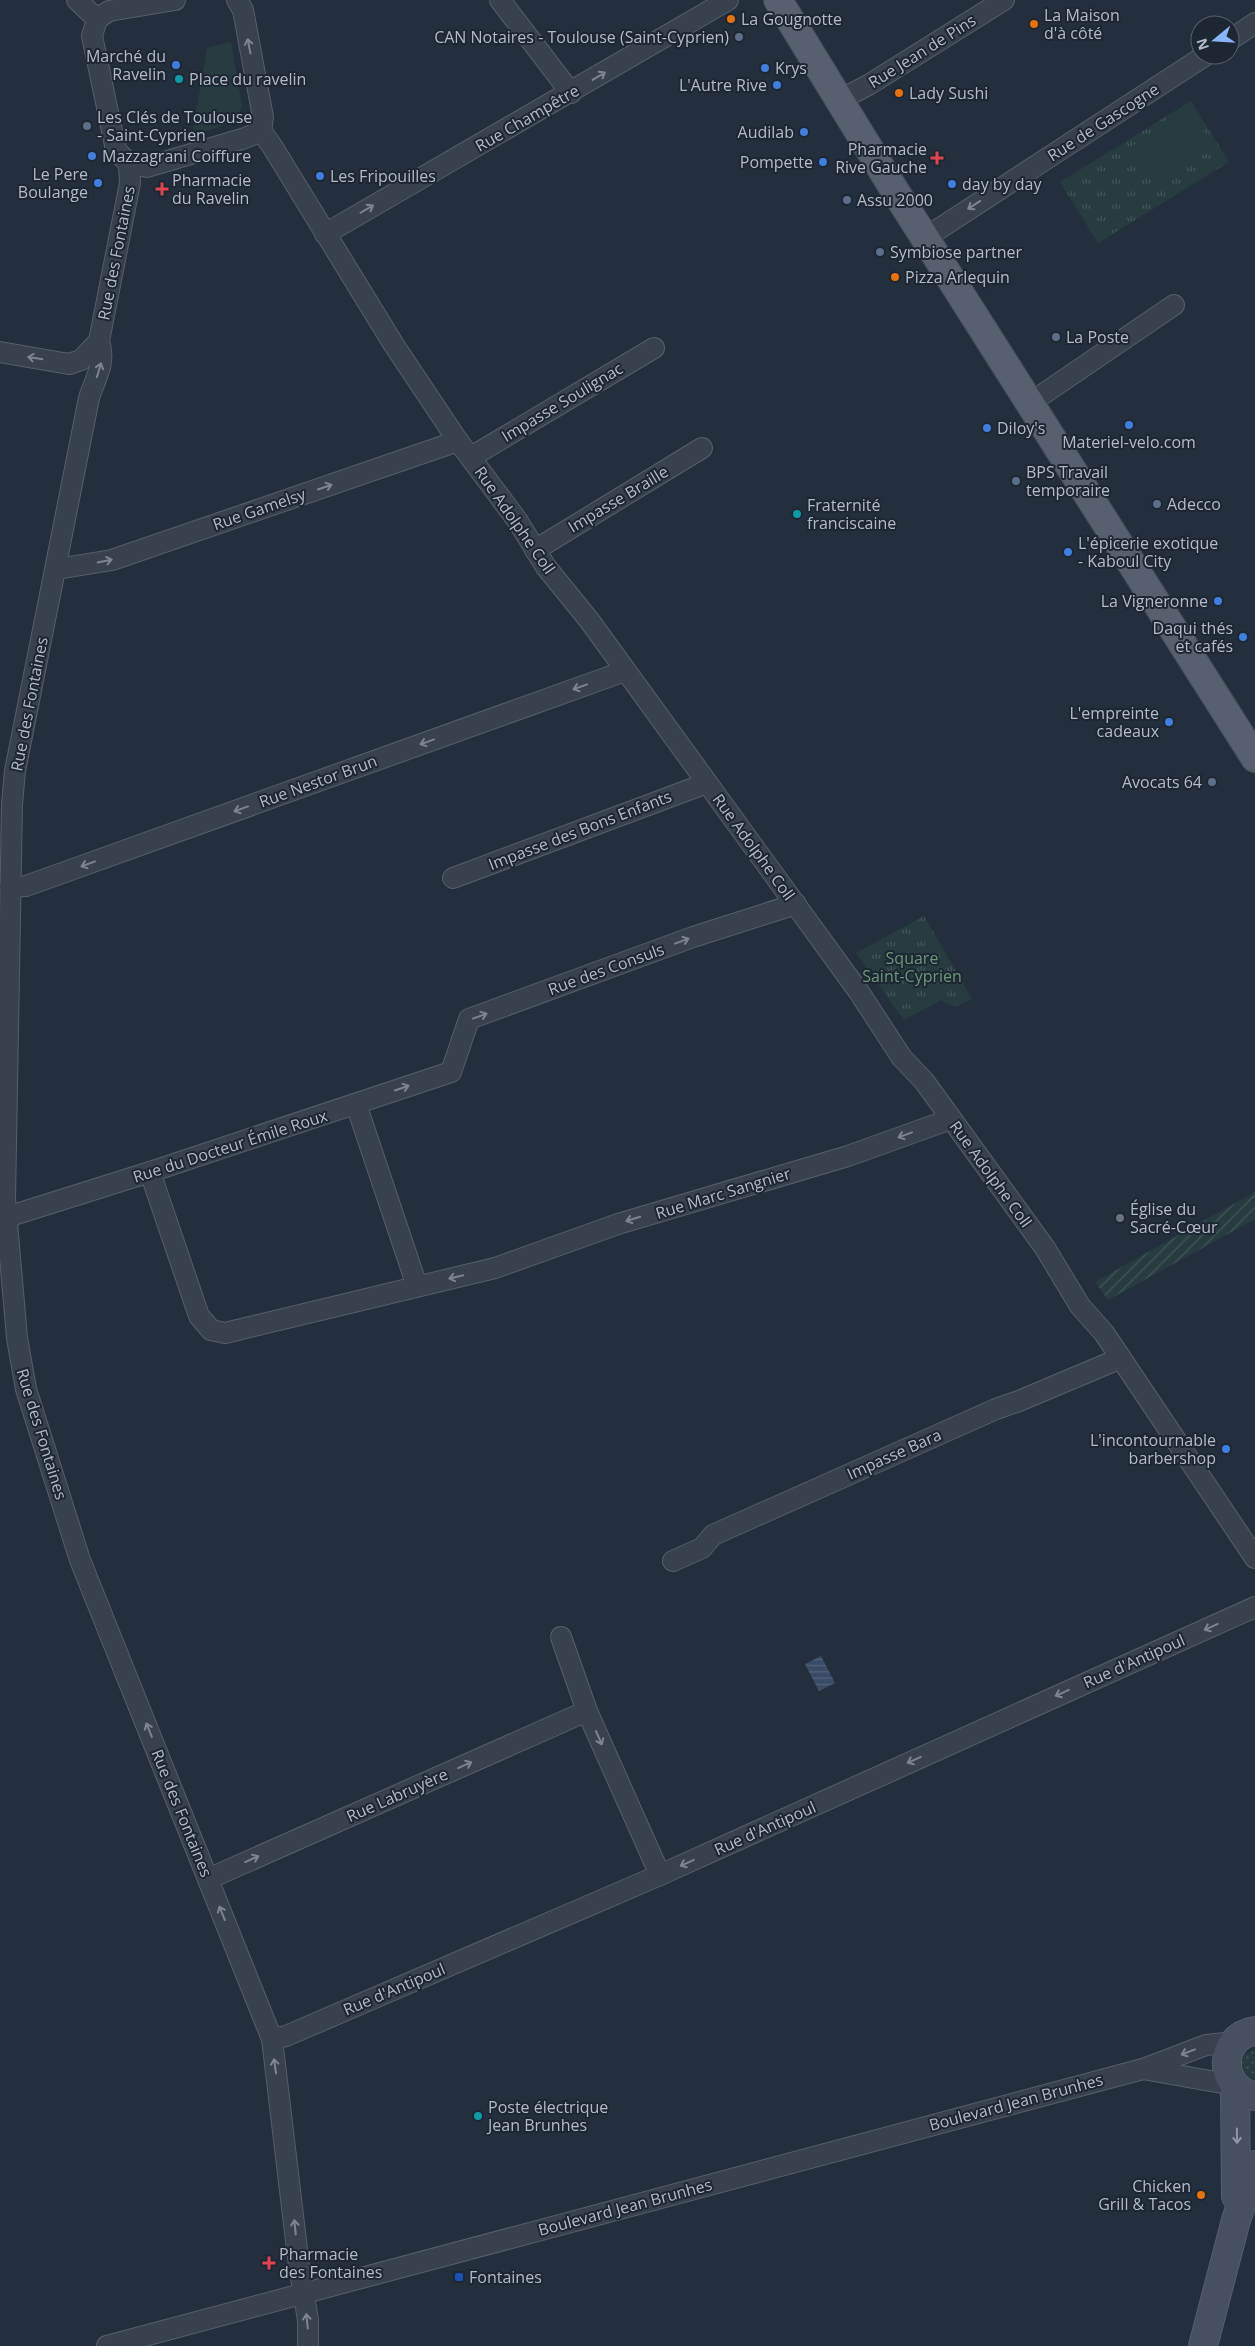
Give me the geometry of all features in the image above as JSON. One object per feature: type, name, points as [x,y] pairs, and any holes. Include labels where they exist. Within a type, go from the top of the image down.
[{"type":"main road","points":[[778,0],[925,238],[1255,758]]},
{"type":"main road","points":[[1236,2220],[1241,2089],[1228,2073],[1227,2062],[1229,2051],[1247,2031]]},
{"type":"main road","points":[[1203,2346],[1236,2220],[1255,2165]]},
{"type":"street","points":[[77,0],[96,19]]},
{"type":"street","points":[[175,0],[109,11],[96,19],[92,36],[116,150],[129,164],[147,167],[246,138],[261,131],[263,117],[243,10],[237,0]]},
{"type":"street","points":[[500,0],[570,93]]},
{"type":"street","name":"Rue Champêtre","points":[[325,234],[728,0]]},
{"type":"street","name":"Rue Jean de Pins","points":[[840,100],[870,84],[1004,0]]},
{"type":"street","points":[[1240,34],[1255,24]]},
{"type":"street","name":"Rue de Gascogne","points":[[925,238],[1191,65]]},
{"type":"street","name":"Rue Adolphe Coll","points":[[261,131],[394,345],[458,441],[517,520],[546,567],[589,620],[796,904],[859,992],[897,1052],[924,1081],[1045,1248],[1080,1306],[1104,1333],[1255,1558]]},
{"type":"street","name":"Rue des Fontaines","points":[[129,164],[130,183],[99,341],[103,353],[100,371],[89,398],[57,569],[15,771],[12,804],[10,887],[5,1199],[17,1338],[26,1389],[80,1560],[272,2039],[303,2293],[308,2320],[308,2346]]},
{"type":"street","points":[[1030,403],[1174,304]]},
{"type":"street","name":"Rue des Fontaines","points":[[69,364],[80,360],[99,341]]},
{"type":"street","name":"Impasse Soulignac","points":[[471,457],[654,348]]},
{"type":"street","points":[[0,352],[69,364],[78,375],[89,398]]},
{"type":"street","name":"Rue Gamelsy","points":[[57,569],[112,560],[458,441]]},
{"type":"street","name":"Impasse Braille","points":[[535,550],[702,448]]},
{"type":"street","name":"Rue Nestor Brun","points":[[10,887],[26,886],[626,671]]},
{"type":"street","name":"Impasse des Bons Enfants","points":[[453,878],[707,783]]},
{"type":"street","name":"Rue des Consuls","points":[[451,1072],[469,1019],[693,937],[796,904]]},
{"type":"street","name":"Rue du Docteur Émile Roux","points":[[7,1217],[150,1172],[451,1072]]},
{"type":"street","points":[[356,1104],[417,1286]]},
{"type":"street","name":"Rue Marc Sangnier","points":[[150,1172],[199,1316],[211,1330],[225,1333],[495,1268],[618,1224],[848,1156],[951,1118]]},
{"type":"street","name":"Impasse Bara","points":[[673,1561],[702,1548],[713,1535],[996,1409],[1121,1358]]},
{"type":"street","name":"Rue d'Antipoul","points":[[272,2039],[286,2036],[660,1875],[1255,1607]]},
{"type":"street","points":[[561,1636],[587,1711],[660,1875]]},
{"type":"street","name":"Rue Labruyère","points":[[208,1879],[587,1711]]},
{"type":"street","name":"Boulevard Jean Brunhes","points":[[107,2346],[1143,2069],[1247,2031]]},
{"type":"street","name":"Boulevard Jean Brunhes","points":[[1143,2069],[1241,2089]]},
{"type":"green space","points":[[231,42],[242,106],[239,113],[228,123],[192,135],[207,48]]},
{"type":"green space","points":[[1191,101],[1229,162],[1098,243],[1060,182]]},
{"type":"green space","points":[[1190,110],[1212,145],[1153,181],[1132,146]]},
{"type":"green space","name":"Square Saint-Cyprien","points":[[924,916],[972,999],[955,1007],[941,1000],[904,1020],[856,953]]},
{"type":"green space","points":[[1255,1192],[1255,1219],[1108,1300],[1095,1282]]},
{"type":"green space","points":[[1255,2049],[1255,2080],[1245,2073],[1242,2063],[1244,2055]]},
{"type":"water","points":[[821,1656],[835,1683],[819,1691],[805,1664]]},
{"type":"place","name":"La Gougnotte","points":[[731,19]]},
{"type":"place","name":"La Maison d'à côté","points":[[1034,24]]},
{"type":"place","name":"CAN Notaires - Toulouse (Saint-Cyprien)","points":[[739,37]]},
{"type":"place","name":"Marché du Ravelin","points":[[176,65]]},
{"type":"place","name":"Krys","points":[[765,68]]},
{"type":"place","name":"Place du ravelin","points":[[179,79]]},
{"type":"place","name":"L'Autre Rive","points":[[777,85]]},
{"type":"place","name":"Lady Sushi","points":[[899,93]]},
{"type":"place","name":"Les Clés de Toulouse - Saint-Cyprien","points":[[87,126]]},
{"type":"place","name":"Audilab","points":[[804,132]]},
{"type":"place","name":"Mazzagrani Coiffure","points":[[92,156]]},
{"type":"place","name":"Pharmacie Rive Gauche","points":[[937,158]]},
{"type":"place","name":"Pompette","points":[[823,162]]},
{"type":"place","name":"Les Fripouilles","points":[[320,176]]},
{"type":"place","name":"Le Pere Boulange","points":[[98,183]]},
{"type":"place","name":"day by day","points":[[952,184]]},
{"type":"place","name":"Pharmacie du Ravelin","points":[[162,189]]},
{"type":"place","name":"Assu 2000","points":[[847,200]]},
{"type":"place","name":"Symbiose partner","points":[[880,252]]},
{"type":"place","name":"Pizza Arlequin","points":[[895,277]]},
{"type":"place","name":"La Poste","points":[[1056,337]]},
{"type":"place","name":"Materiel-velo.com","points":[[1129,425]]},
{"type":"place","name":"Diloy's","points":[[987,428]]},
{"type":"place","name":"BPS Travail temporaire","points":[[1016,481]]},
{"type":"place","name":"Adecco","points":[[1157,504]]},
{"type":"place","name":"Fraternité franciscaine","points":[[797,514]]},
{"type":"place","name":"L'épicerie exotique - Kaboul City","points":[[1068,552]]},
{"type":"place","name":"La Vigneronne","points":[[1218,601]]},
{"type":"place","name":"Daqui thés et cafés","points":[[1243,637]]},
{"type":"place","name":"L'empreinte cadeaux","points":[[1169,722]]},
{"type":"place","name":"Avocats 64","points":[[1212,782]]},
{"type":"place","name":"Église du Sacré-Cœur","points":[[1120,1218]]},
{"type":"place","name":"L'incontournable barbershop","points":[[1226,1449]]},
{"type":"place","name":"Poste électrique Jean Brunhes","points":[[478,2116]]},
{"type":"place","name":"Chicken Grill & Tacos","points":[[1201,2195]]},
{"type":"place","name":"Pharmacie des Fontaines","points":[[269,2263]]},
{"type":"place","name":"Fontaines","points":[[459,2277]]}]
